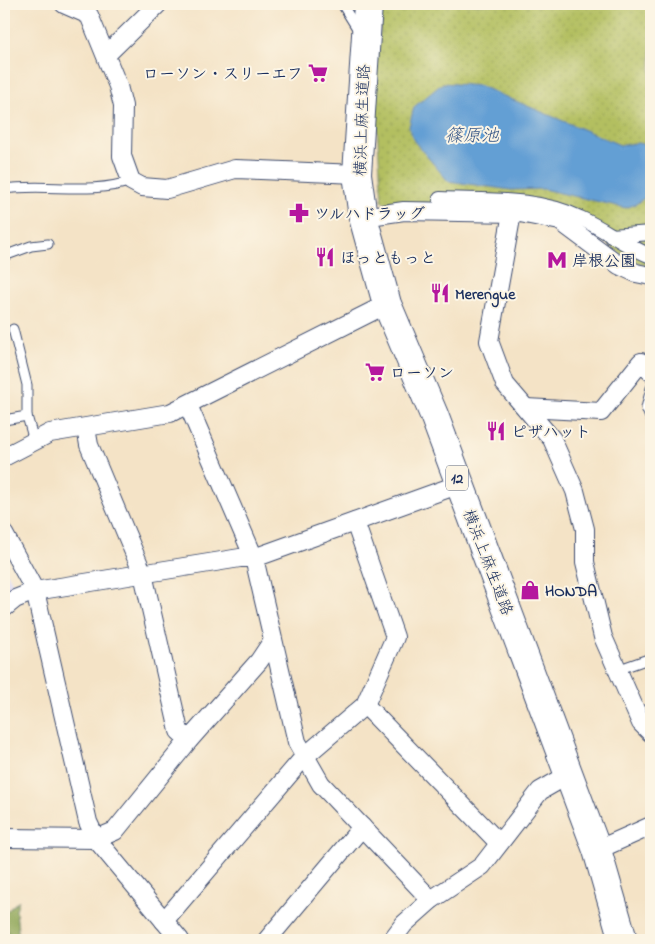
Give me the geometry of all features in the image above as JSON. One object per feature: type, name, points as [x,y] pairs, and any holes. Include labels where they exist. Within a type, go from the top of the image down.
[{"type":"main road","name":"横浜上麻生道路","points":[[368,4],[358,174],[363,217],[387,304],[460,484],[597,850],[623,940]]},
{"type":"street","points":[[64,4],[87,10],[118,86],[122,106],[122,156],[131,181],[142,187],[167,189],[235,169],[358,174]]},
{"type":"street","points":[[106,55],[158,4]]},
{"type":"street","points":[[440,199],[525,202],[559,209],[581,218],[630,248],[651,256]]},
{"type":"street","points":[[363,217],[404,211],[512,213],[560,221],[619,264],[636,273],[651,276]]},
{"type":"street","points":[[512,213],[489,341],[505,384],[552,439],[575,491],[585,529],[585,562],[603,637],[618,670],[648,724]]},
{"type":"street","points":[[611,236],[651,233]]},
{"type":"street","points":[[4,457],[50,433],[170,413],[387,304]]},
{"type":"street","points":[[526,408],[601,412],[640,362],[651,372]]},
{"type":"street","points":[[188,405],[254,558],[298,742],[304,757],[321,784],[431,900]]},
{"type":"street","points":[[86,428],[89,445],[143,574],[179,731],[189,740]]},
{"type":"street","points":[[4,608],[15,600],[35,591],[240,558],[254,558],[460,484]]},
{"type":"street","points":[[164,921],[304,757],[365,705],[395,637],[355,522]]},
{"type":"street","points":[[4,534],[35,591],[88,822],[96,839],[180,940]]},
{"type":"street","points":[[4,838],[96,839],[115,831],[189,740],[259,661],[273,640]]},
{"type":"street","points":[[365,705],[498,842]]},
{"type":"street","points":[[392,940],[404,924],[431,900],[482,866],[498,842],[540,791],[568,775]]},
{"type":"street","points":[[597,850],[651,826]]},
{"type":"street","points":[[266,940],[362,827]]},
{"type":"lane","points":[[342,4],[365,41]]},
{"type":"lane","points":[[4,189],[24,186],[110,188],[131,181]]},
{"type":"lane","points":[[4,256],[31,246],[48,244]]},
{"type":"lane","points":[[12,328],[26,385],[27,416],[34,441]]},
{"type":"lane","points":[[651,388],[646,408],[651,420]]},
{"type":"lane","points":[[4,420],[27,416]]},
{"type":"lane","points":[[618,670],[651,658]]},
{"type":"shaded area","points":[[4,566],[17,591],[4,601]]},
{"type":"green space","name":"岸根公園","points":[[383,4],[651,4],[651,268],[623,256],[582,224],[527,208],[382,202],[374,82]]},
{"type":"green space","points":[[19,900],[16,910],[19,940],[4,940],[4,914]]},
{"type":"water","name":"篠原池","points":[[443,83],[480,86],[620,145],[638,143],[651,147],[651,193],[636,204],[626,208],[543,189],[511,190],[448,181],[414,141],[409,127],[414,107]]},
{"type":"place","name":"ローソン・スリーエフ","points":[[318,73]]},
{"type":"place","name":"ツルハドラッグ","points":[[299,213]]},
{"type":"place","name":"ほっともっと","points":[[325,257]]},
{"type":"place","name":"岸根公園","points":[[557,260]]},
{"type":"place","name":"Merengue","points":[[440,293]]},
{"type":"place","name":"ローソン","points":[[375,372]]},
{"type":"place","name":"ピザハット","points":[[496,431]]},
{"type":"place","name":"HONDA","points":[[530,590]]}]
